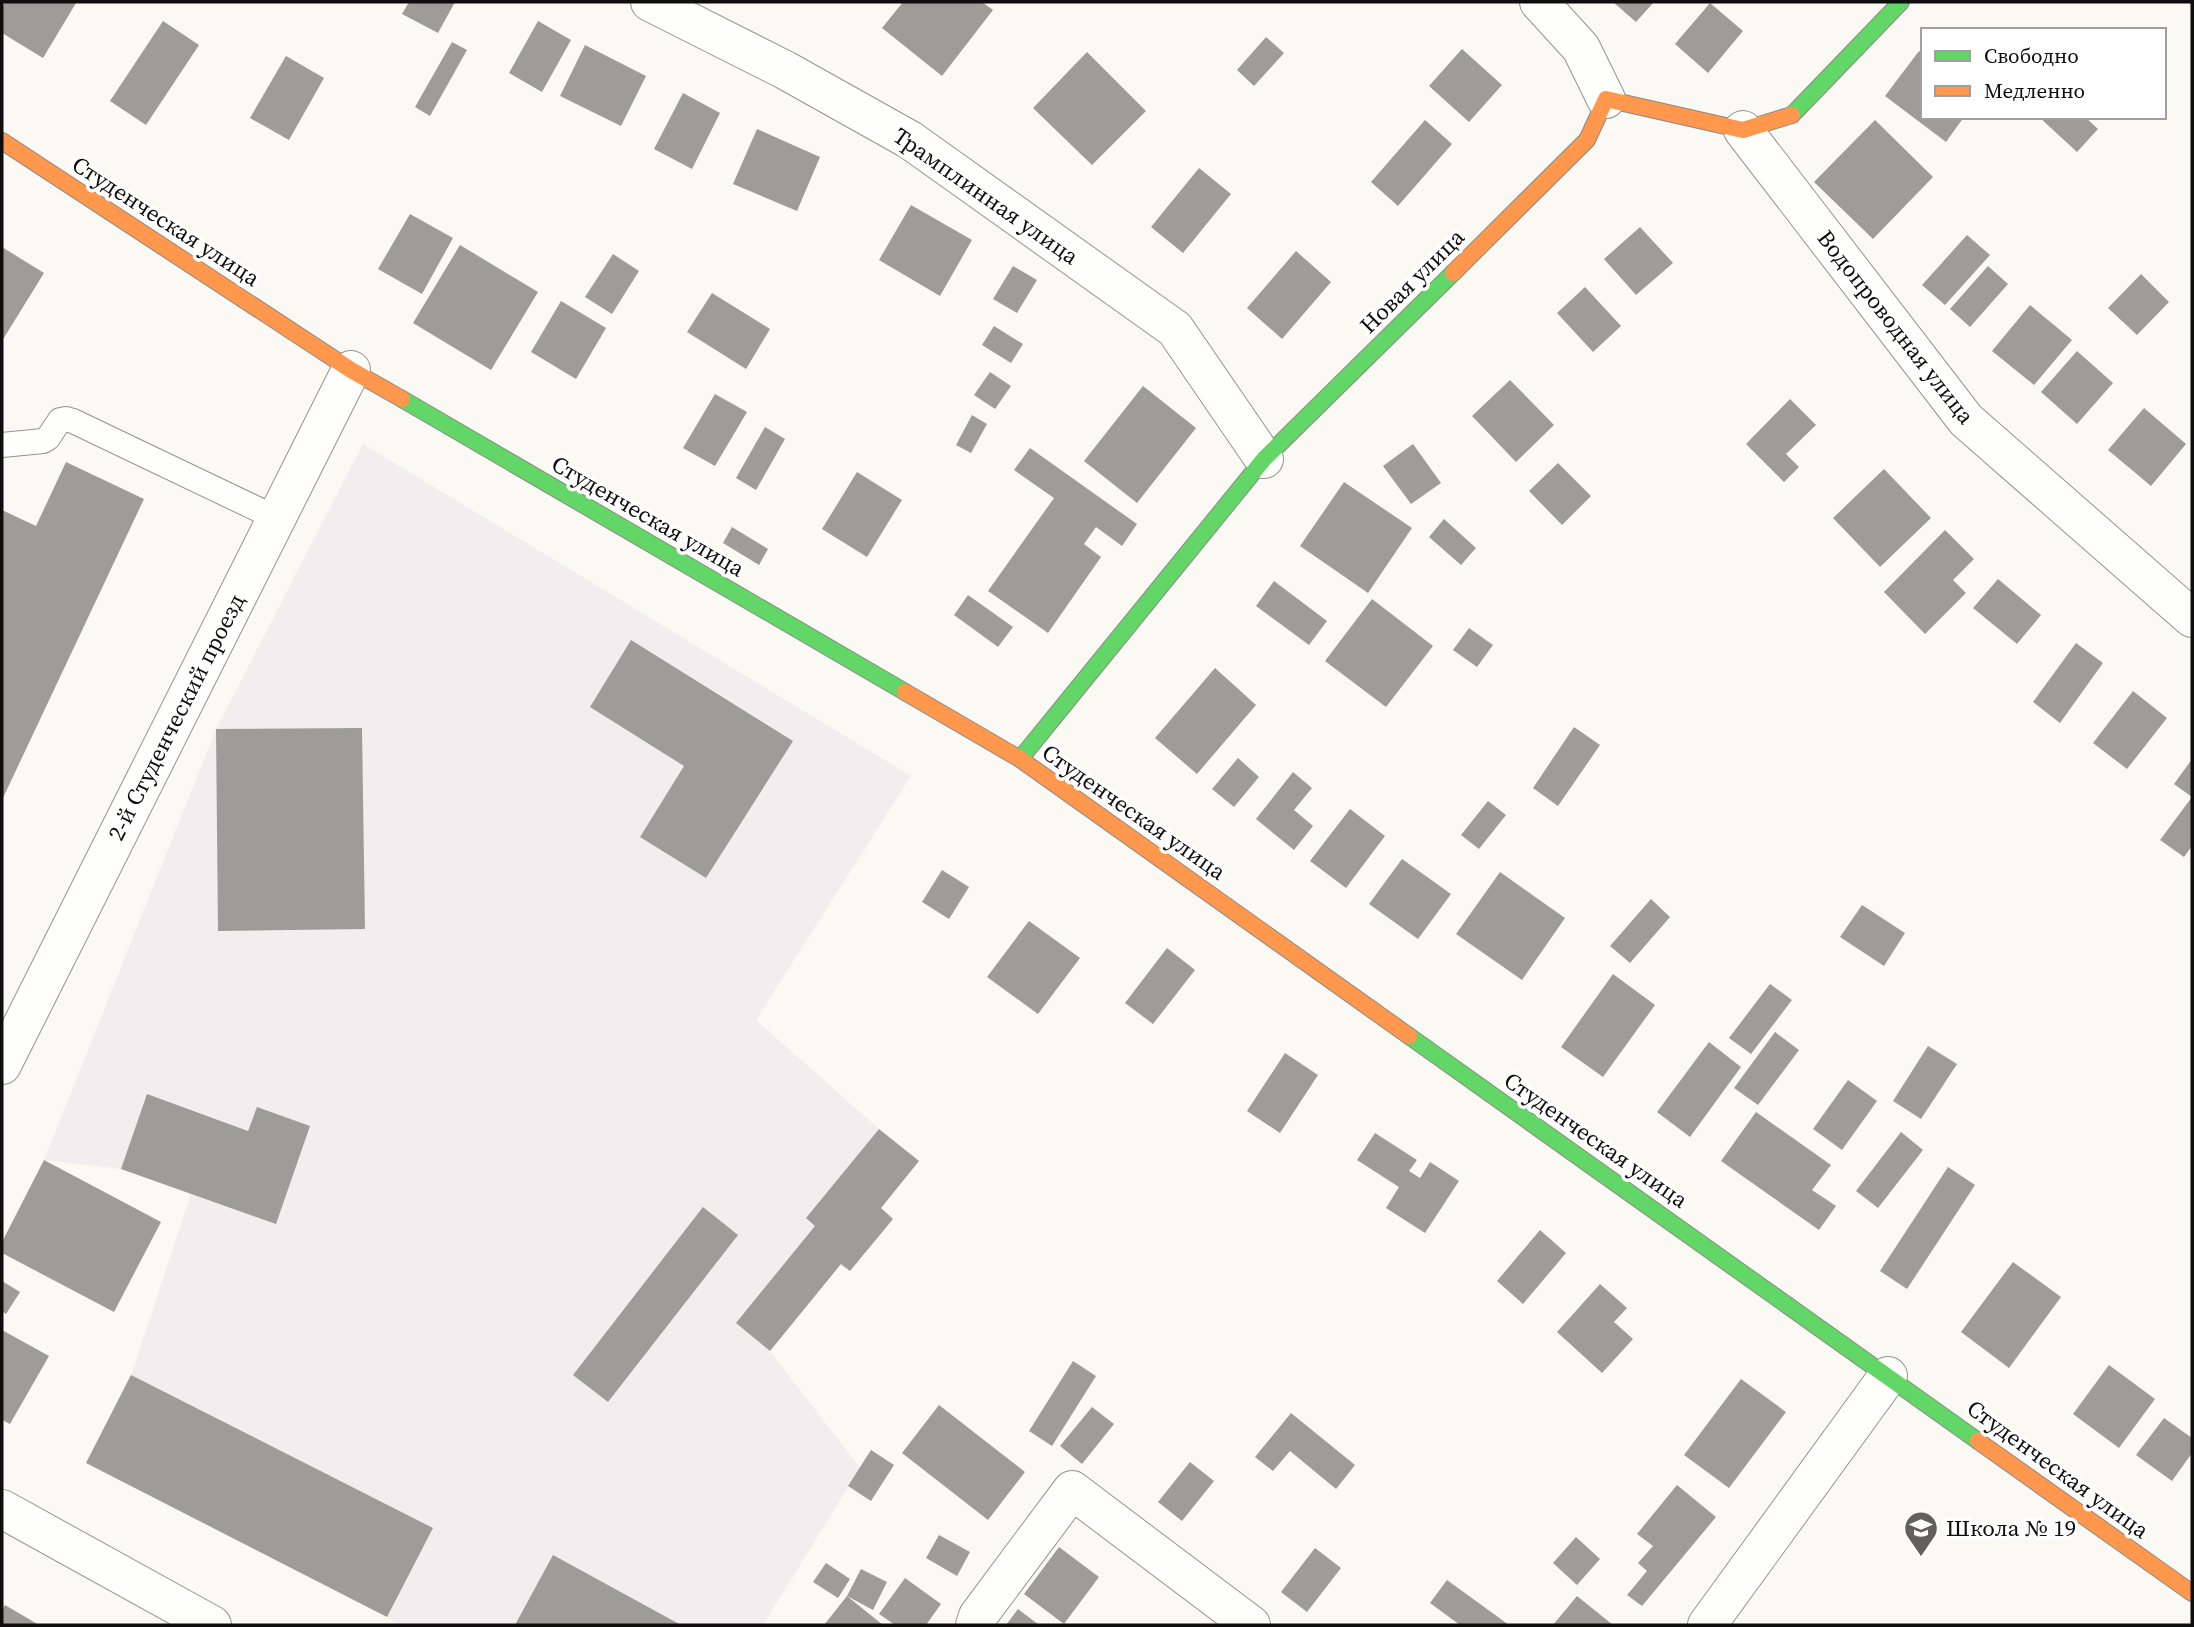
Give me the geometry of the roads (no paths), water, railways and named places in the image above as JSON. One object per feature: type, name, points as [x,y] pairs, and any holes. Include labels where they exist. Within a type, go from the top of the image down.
[{"type":"main road","points":[[1606,99],[1743,130],[1791,115],[1901,2]]},
{"type":"main road","name":"Новая улица","points":[[1020,759],[1264,459],[1587,140],[1606,99]]},
{"type":"main road","name":"Студенческая улица","points":[[2,141],[351,370],[1020,759],[2192,1593]]},
{"type":"street","name":"Трамплинная улица","points":[[650,2],[785,70],[910,140],[1175,329],[1264,459]]},
{"type":"street","points":[[1539,2],[1581,48],[1606,99]]},
{"type":"street","name":"Водопроводная улица","points":[[1743,130],[1966,420],[2192,618]]},
{"type":"street","name":"2-й Студенческий проезд","points":[[2,1065],[351,370]]},
{"type":"street","points":[[1707,1625],[1888,1376]]},
{"type":"street","points":[[975,1625],[978,1616],[1072,1490],[1251,1625]]},
{"type":"street","points":[[2,1509],[212,1625]]},
{"type":"lane","points":[[2,446],[43,441],[48,438],[55,425],[66,419],[276,517]]},
{"type":"place","name":"Школа № 19","points":[[1921,1558]]}]
